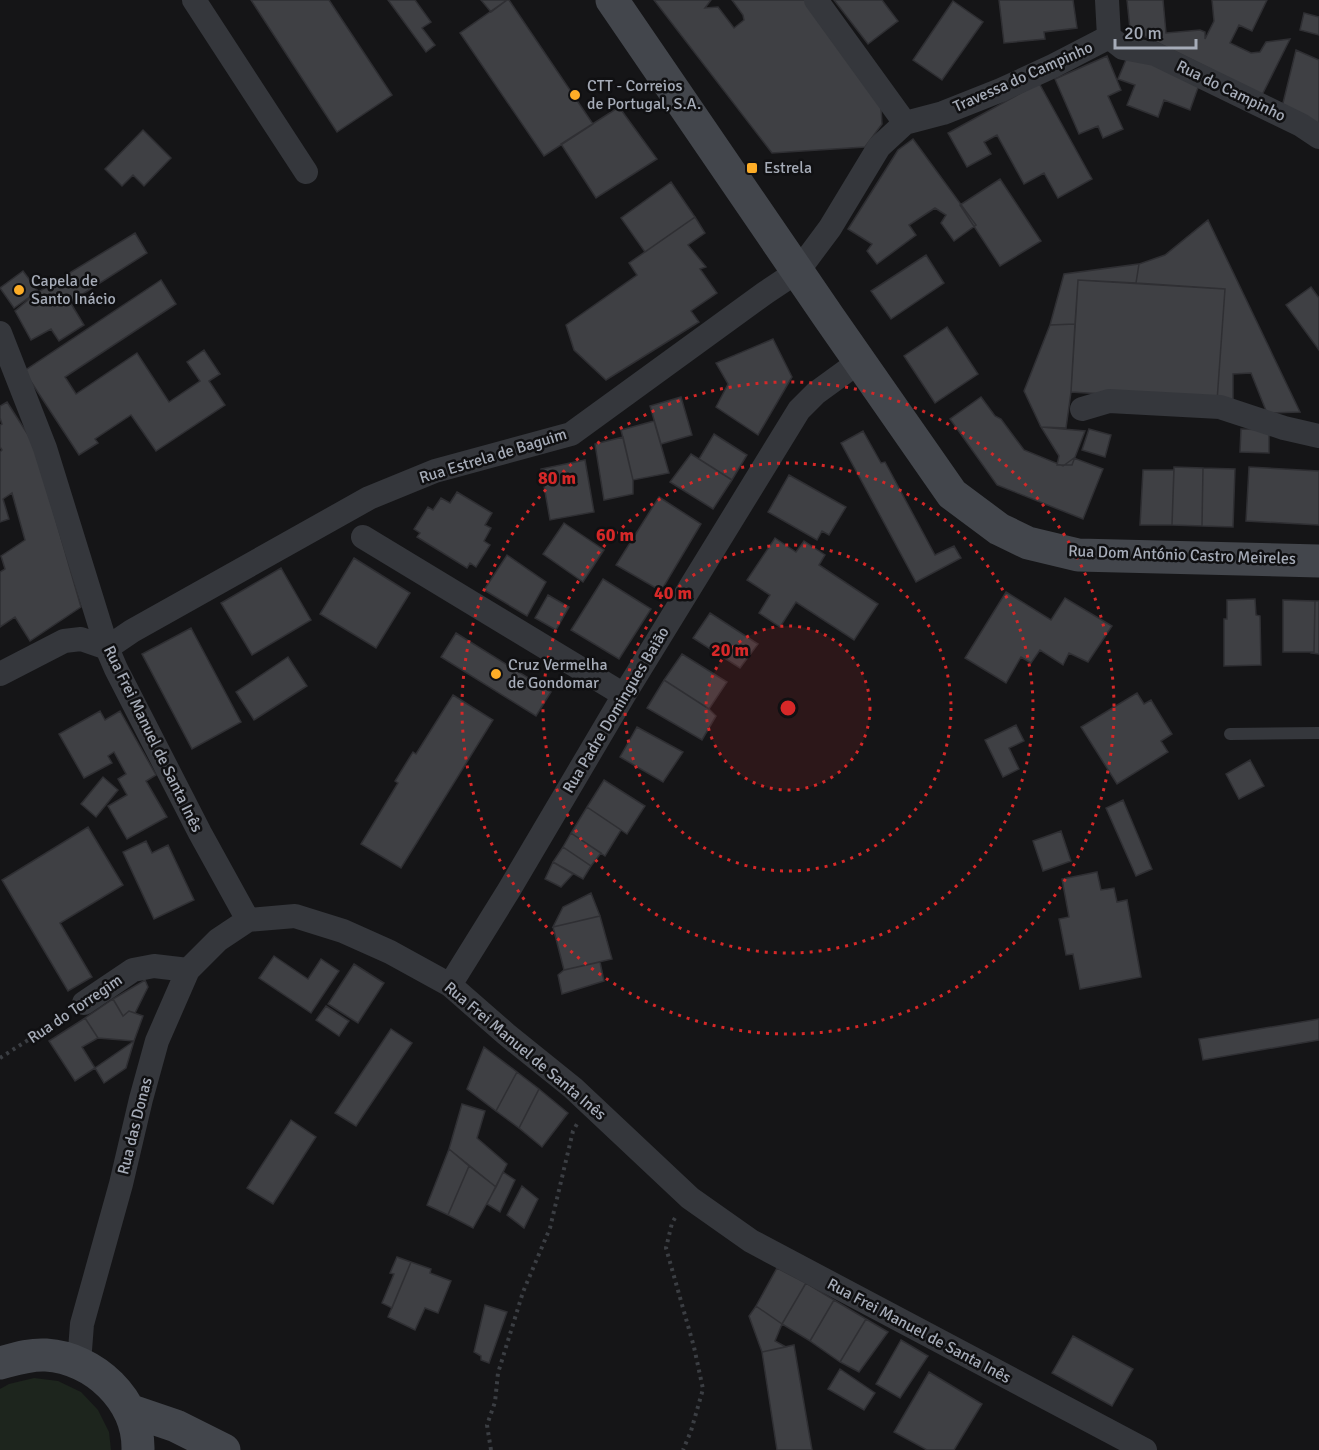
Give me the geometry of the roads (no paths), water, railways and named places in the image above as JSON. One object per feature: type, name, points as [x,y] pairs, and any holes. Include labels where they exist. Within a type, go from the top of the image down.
[{"type":"main road","name":"Rua Dom António Castro Meireles","points":[[612,0],[952,494],[999,529],[1028,543],[1078,555],[1319,561]]},
{"type":"main road","points":[[4,1361],[27,1356],[62,1357],[99,1374],[116,1390],[129,1410],[138,1440],[138,1450]]},
{"type":"main road","points":[[129,1410],[176,1426],[224,1450]]},
{"type":"street","points":[[194,0],[306,172]]},
{"type":"street","points":[[816,0],[905,123]]},
{"type":"street","points":[[1107,0],[1109,38]]},
{"type":"street","name":"Travessa do Campinho","points":[[798,271],[830,228],[879,147],[905,123],[943,113],[1000,90],[1109,38]]},
{"type":"street","name":"Rua do Campinho","points":[[1109,38],[1123,48],[1155,54],[1301,124],[1319,137]]},
{"type":"street","name":"Rua Estrela de Baguim","points":[[107,648],[132,631],[369,498],[435,471],[571,434],[798,271]]},
{"type":"street","name":"Rua Frei Manuel de Santa Inês","points":[[0,333],[45,448],[107,648],[200,833],[248,920],[295,916],[343,932],[390,952],[450,985],[573,1088],[690,1198],[751,1241],[1145,1450]]},
{"type":"street","name":"Rua Padre Domingues Baião","points":[[450,985],[799,410],[816,393],[860,361]]},
{"type":"street","points":[[1082,409],[1109,401],[1220,407],[1284,428],[1319,436]]},
{"type":"street","points":[[363,537],[624,695]]},
{"type":"street","points":[[0,674],[64,641],[81,639],[107,648]]},
{"type":"street","name":"Rua das Donas","points":[[79,1363],[82,1324],[121,1184],[154,1050],[164,1022],[188,970],[218,940],[248,920]]},
{"type":"street","name":"Rua do Torregim","points":[[84,1003],[133,970],[154,966],[188,970]]},
{"type":"lane","points":[[1230,734],[1319,733]]},
{"type":"place","name":"CTT - Correios de Portugal, S.A.","points":[[575,95]]},
{"type":"place","name":"Estrela","points":[[752,168]]},
{"type":"place","name":"Capela de Santo Inácio","points":[[19,290]]},
{"type":"place","name":"Cruz Vermelha de Gondomar","points":[[496,674]]}]
